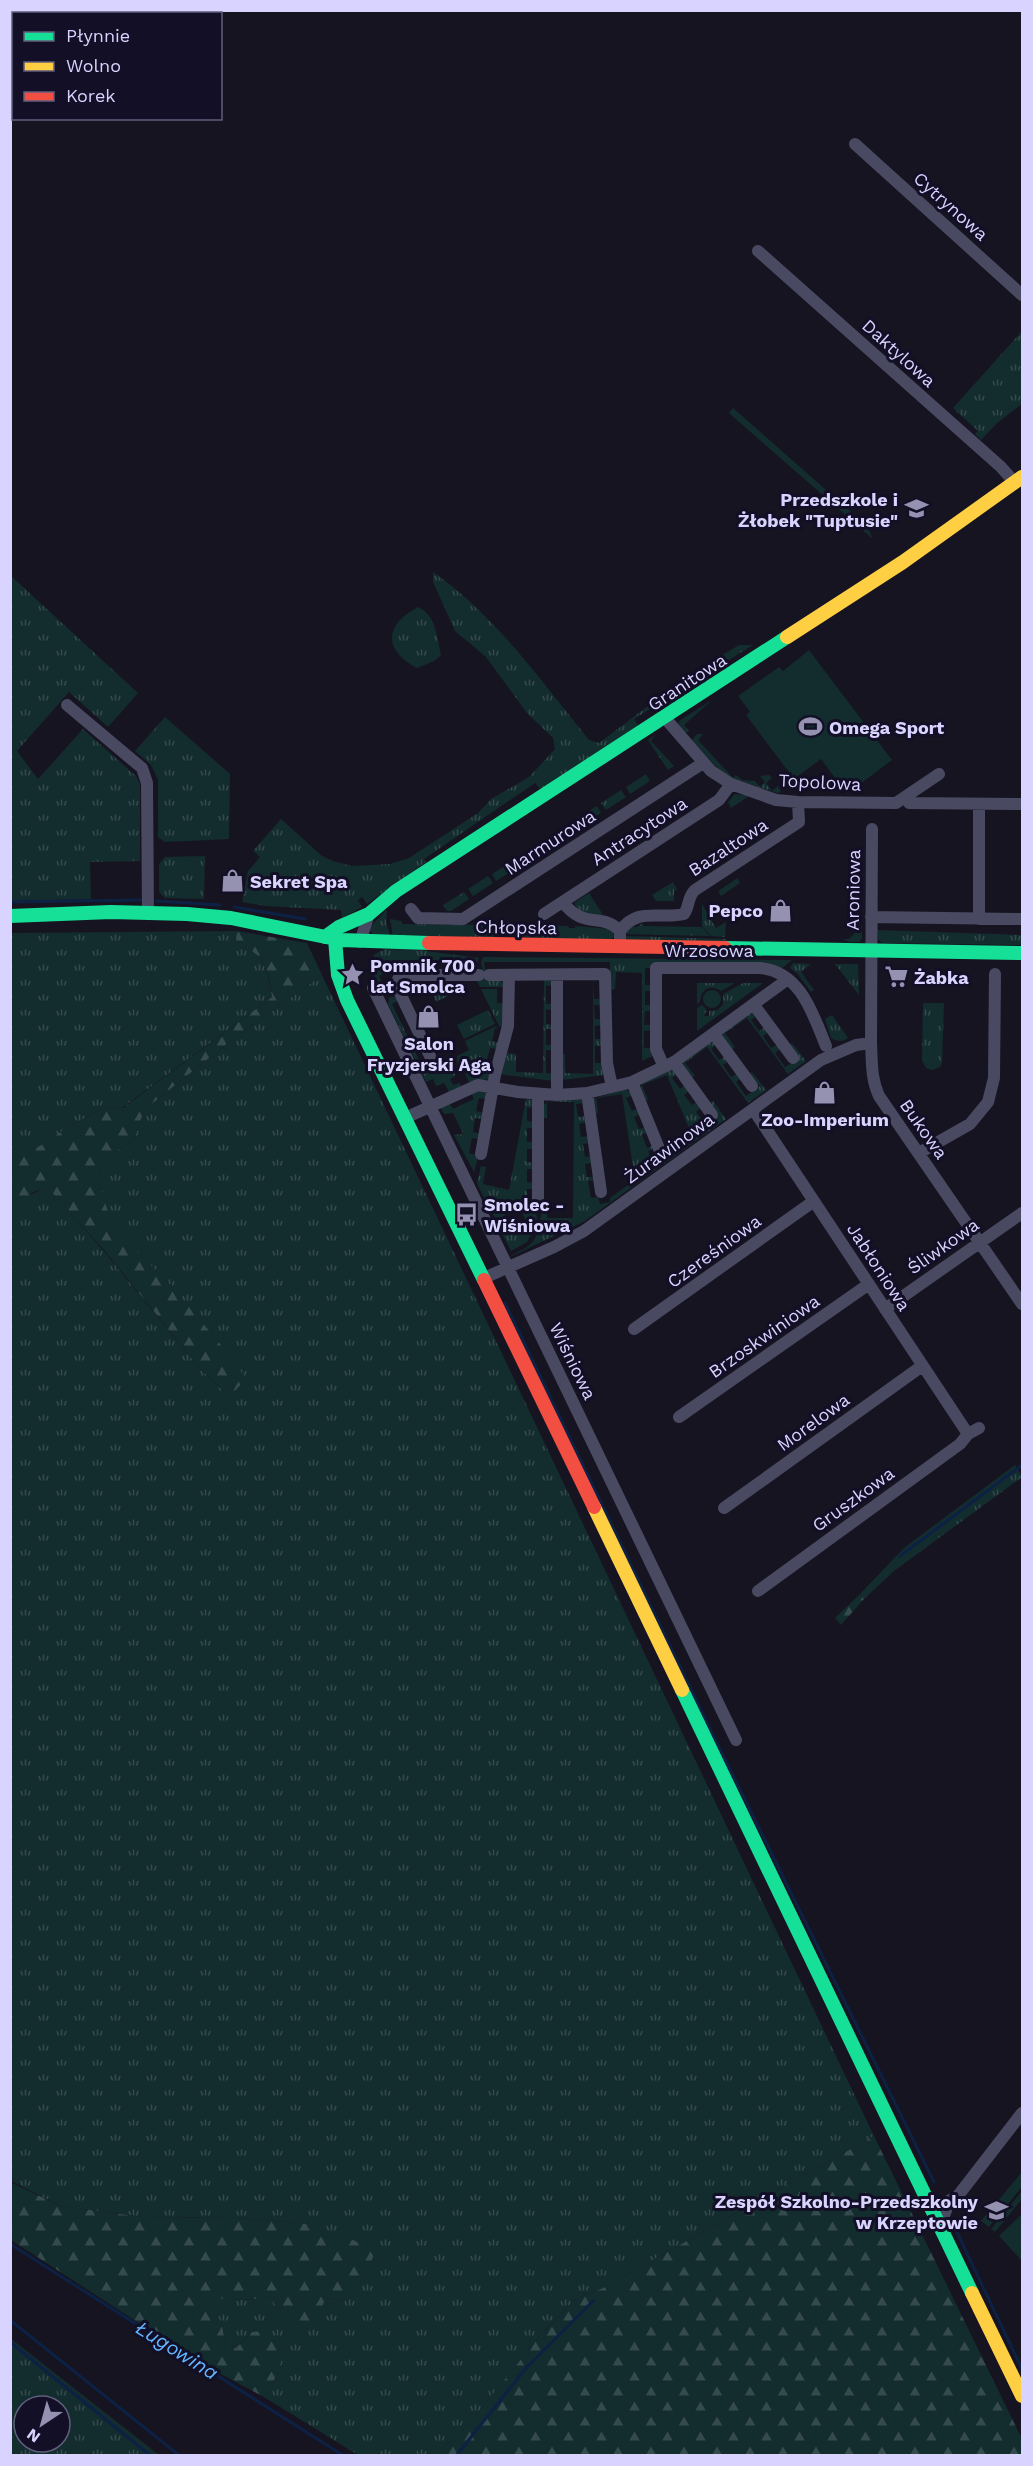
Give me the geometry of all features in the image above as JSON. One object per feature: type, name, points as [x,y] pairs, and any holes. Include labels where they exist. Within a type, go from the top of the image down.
[{"type":"street","name":"Cytrynowa","points":[[855,144],[1023,295]]},
{"type":"street","name":"Daktylowa","points":[[758,251],[1005,471],[1019,480]]},
{"type":"street","name":"Granitowa","points":[[330,938],[352,920],[369,914],[396,891],[426,871],[903,562],[1019,480]]},
{"type":"street","points":[[67,705],[142,768],[147,783],[148,912]]},
{"type":"street","name":"Topolowa","points":[[665,718],[703,763],[731,784],[776,800],[1023,804]]},
{"type":"street","name":"Marmurowa","points":[[411,909],[418,918],[462,919],[703,763]]},
{"type":"street","points":[[902,803],[939,774]]},
{"type":"street","name":"Antracytowa","points":[[544,914],[719,800],[731,784]]},
{"type":"street","name":"Bazaltowa","points":[[620,931],[642,915],[684,914],[690,896],[695,890],[799,822],[798,802]]},
{"type":"street","points":[[979,919],[980,804]]},
{"type":"street","name":"Aroniowa","points":[[872,829],[870,917],[872,951]]},
{"type":"street","points":[[563,902],[578,917],[615,926],[620,931],[620,947]]},
{"type":"street","name":"Chłopska","points":[[10,915],[148,912],[234,918],[360,942],[1023,953]]},
{"type":"street","points":[[360,942],[369,914]]},
{"type":"street","points":[[870,917],[1023,919]]},
{"type":"street","points":[[330,938],[342,986],[1023,2396]]},
{"type":"street","name":"Bukowa","points":[[872,951],[871,1043],[875,1087],[1023,1304]]},
{"type":"street","name":"Wrzosowa","points":[[712,1115],[656,1049],[656,968],[769,969],[777,970],[788,979]]},
{"type":"street","points":[[481,1154],[493,1088],[508,1026],[508,975],[605,974],[607,1063],[612,1087]]},
{"type":"street","points":[[919,1153],[970,1124],[984,1108],[991,1095],[994,1078],[995,974]]},
{"type":"street","name":"Wiśniowa","points":[[508,975],[405,975],[397,980],[398,989],[376,993],[736,1740]]},
{"type":"street","points":[[556,975],[557,1095]]},
{"type":"street","points":[[405,1118],[478,1084],[538,1095],[557,1095],[587,1093],[632,1082],[669,1064],[788,979],[810,1006],[825,1046]]},
{"type":"street","points":[[398,989],[430,1056]]},
{"type":"street","points":[[754,1005],[793,1058]]},
{"type":"street","points":[[714,1034],[752,1086]]},
{"type":"street","name":"Żurawinowa","points":[[484,1278],[584,1231],[821,1060],[856,1046],[871,1043]]},
{"type":"street","points":[[632,1082],[662,1155]]},
{"type":"street","points":[[587,1093],[601,1192]]},
{"type":"street","points":[[538,1095],[538,1200]]},
{"type":"street","name":"Jabłoniowa","points":[[753,1109],[968,1434]]},
{"type":"street","name":"Czereśniowa","points":[[634,1329],[814,1202]]},
{"type":"street","name":"Śliwkowa","points":[[885,1309],[1023,1213]]},
{"type":"street","name":"Brzoskwiniowa","points":[[679,1417],[869,1284]]},
{"type":"street","name":"Morelowa","points":[[724,1508],[922,1366]]},
{"type":"street","points":[[968,1434],[979,1428]]},
{"type":"street","name":"Gruszkowa","points":[[758,1591],[960,1444],[968,1434]]},
{"type":"street","points":[[926,2198],[935,2201],[957,2197],[1023,2113]]},
{"type":"street","points":[[940,2226],[950,2200]]},
{"type":"green space","points":[[1022,331],[1022,404],[997,423],[981,440],[975,434],[978,431],[953,408]]},
{"type":"green space","points":[[733,408],[867,526],[873,539],[729,413]]},
{"type":"green space","points":[[433,572],[456,589],[497,629],[517,650],[589,740],[599,743],[685,678],[739,645],[753,645],[634,719],[639,727],[541,790],[535,783],[424,859],[426,862],[367,904],[362,897],[358,900],[362,907],[342,918],[341,910],[265,906],[242,902],[248,871],[260,857],[253,851],[281,819],[322,856],[333,861],[352,866],[390,864],[409,858],[478,813],[491,799],[529,777],[555,749],[553,738],[527,713],[486,657],[455,631],[433,582]]},
{"type":"green space","points":[[11,576],[138,693],[108,727],[69,692],[17,751],[38,779],[83,729],[136,776],[140,784],[140,861],[90,862],[91,899],[11,901]]},
{"type":"green space","points":[[418,607],[429,615],[432,621],[441,655],[434,661],[417,668],[398,653],[393,645],[392,637],[399,621]]},
{"type":"green space","name":"Omega Sport","points":[[809,650],[892,760],[847,794],[821,759],[794,779],[746,715],[750,712],[738,696],[779,667],[783,671]]},
{"type":"green space","points":[[712,700],[684,725],[689,731],[686,733],[679,725],[679,721]]},
{"type":"green space","points":[[165,717],[230,774],[229,839],[165,842],[158,837],[158,780],[151,765],[135,751]]},
{"type":"green space","points":[[697,734],[703,734],[698,740],[733,778],[736,775],[742,780],[755,781],[760,787],[765,782],[760,776],[769,775],[772,778],[766,783],[772,791],[778,786],[781,792],[777,793],[732,778],[717,768],[692,740]]},
{"type":"green space","points":[[655,735],[651,741],[674,766],[668,770],[648,740]]},
{"type":"green space","points":[[646,774],[650,781],[630,794],[626,787]]},
{"type":"green space","points":[[621,790],[626,797],[606,810],[601,803]]},
{"type":"green space","points":[[735,794],[749,796],[731,808],[728,802]]},
{"type":"green space","points":[[597,806],[601,813],[581,826],[576,819]]},
{"type":"green space","points":[[572,822],[577,829],[557,842],[552,835]]},
{"type":"green space","points":[[722,850],[725,854],[704,867],[701,863]]},
{"type":"green space","points":[[205,856],[204,899],[165,898],[159,892],[159,864],[165,857]]},
{"type":"green space","points":[[512,861],[517,868],[496,881],[492,874]]},
{"type":"green space","points":[[488,876],[493,883],[473,896],[468,889]]},
{"type":"green space","points":[[738,878],[740,883],[721,896],[718,891]]},
{"type":"green space","points":[[673,882],[677,889],[674,891],[674,901],[656,901],[652,895]]},
{"type":"green space","points":[[464,892],[469,899],[451,911],[447,911],[443,905]]},
{"type":"green space","points":[[589,893],[603,917],[579,911],[575,905],[575,902]]},
{"type":"green space","points":[[702,904],[716,928],[726,922],[725,937],[711,936],[702,926]]},
{"type":"green space","points":[[387,909],[386,922],[390,935],[374,935],[368,929]]},
{"type":"green space","points":[[390,919],[402,921],[402,924],[499,925],[494,937],[393,936]]},
{"type":"green space","points":[[643,923],[643,926],[702,927],[710,936],[624,934],[630,927],[637,927]]},
{"type":"green space","points":[[502,925],[611,929],[614,936],[611,941],[517,937],[517,933],[497,935]]},
{"type":"green space","points":[[862,926],[862,938],[859,942],[842,939],[849,939]]},
{"type":"green space","points":[[877,930],[1022,935],[1022,945],[882,943],[878,939]]},
{"type":"green space","points":[[237,931],[237,941],[254,952],[263,963],[272,997],[122,1108],[106,1107],[68,1127],[11,1166],[11,933]]},
{"type":"green space","points":[[237,931],[307,943],[322,975],[233,1039],[144,1110],[134,1140],[107,1157],[98,1179],[107,1209],[133,1247],[173,1288],[231,1357],[246,1379],[229,1397],[198,1366],[104,1250],[48,1188],[33,1192],[11,1210],[10,1166],[68,1127],[106,1107],[123,1108],[272,997],[269,978],[263,963],[246,946],[236,941]]},
{"type":"green space","points":[[624,936],[726,939],[728,942],[627,942]]},
{"type":"green space","points":[[385,949],[418,950],[479,958],[477,962],[390,963],[389,971],[379,976],[383,984],[390,982],[390,986],[385,989],[379,988],[370,963],[375,954]]},
{"type":"green space","points":[[483,957],[792,960],[782,968],[768,963],[653,963],[652,968],[645,968],[645,985],[652,985],[652,991],[645,991],[645,1005],[652,1005],[652,1011],[645,1011],[644,1025],[652,1025],[652,1030],[644,1031],[644,1048],[652,1048],[654,1055],[642,1061],[642,973],[616,972],[615,989],[610,990],[610,962],[484,962],[487,980],[501,981],[505,987],[480,987],[476,979],[484,979],[481,962]]},
{"type":"green space","points":[[793,963],[811,964],[801,972],[814,990],[811,992],[797,973],[790,968]]},
{"type":"green space","points":[[835,964],[858,964],[859,995]]},
{"type":"green space","points":[[322,975],[874,2136],[603,2288],[574,2300],[539,2337],[468,2425],[436,2455],[358,2455],[264,2397],[278,2373],[252,2332],[236,2348],[225,2342],[222,2326],[210,2297],[244,2300],[271,2297],[280,2314],[325,2298],[344,2300],[309,2224],[238,2218],[142,2217],[61,2206],[11,2181],[10,1210],[27,1196],[48,1187],[198,1366],[229,1397],[173,1288],[133,1247],[106,1209],[98,1179],[107,1157],[134,1140],[144,1110],[233,1039]]},
{"type":"green space","points":[[593,979],[594,999],[602,999],[602,1005],[594,1005],[595,1019],[602,1019],[602,1025],[595,1026],[595,1039],[602,1039],[602,1046],[595,1046],[595,1063],[603,1063],[605,1075],[561,1080],[561,1054],[565,1054],[565,1073],[593,1074]]},
{"type":"green space","points":[[544,980],[550,980],[554,985],[546,986],[546,1004],[553,1004],[553,1009],[546,1010],[546,1024],[553,1025],[553,1029],[546,1029],[546,1045],[553,1045],[553,1050],[546,1050],[546,1073],[553,1074],[553,1081],[499,1074],[505,1053],[516,1054],[516,1072],[543,1073]]},
{"type":"green space","points":[[405,981],[414,981],[416,987],[427,987],[427,989],[416,989],[411,993],[405,992],[402,987]]},
{"type":"green space","points":[[697,983],[735,983],[721,991],[713,988],[707,989],[697,1004]]},
{"type":"green space","points":[[743,983],[763,983],[697,1031],[697,1008],[702,1005],[707,1010],[704,1016],[709,1016],[709,1011],[718,1010],[723,1004],[723,994]]},
{"type":"green space","points":[[430,987],[452,987],[452,994],[436,1002]]},
{"type":"green space","points":[[481,989],[497,989],[497,1003],[505,1003],[503,1028],[499,1026]]},
{"type":"green space","points":[[712,990],[718,993],[721,999],[718,1005],[712,1008],[706,1005],[703,999],[706,993]]},
{"type":"green space","points":[[392,996],[399,1000],[392,1004],[421,1064],[425,1062],[429,1070],[455,1058],[455,1076],[450,1079],[453,1085],[460,1083],[461,1086],[449,1092],[444,1083],[436,1086],[433,1079],[426,1082],[388,1004]]},
{"type":"green space","points":[[923,1003],[944,1003],[942,1063],[940,1067],[932,1070],[926,1068],[922,1060]]},
{"type":"green space","points":[[488,1010],[495,1024],[464,1039],[457,1025]]},
{"type":"green space","points":[[749,1014],[757,1015],[751,1020],[759,1031],[765,1027],[769,1032],[763,1036],[771,1048],[778,1044],[781,1048],[775,1053],[785,1067],[792,1063],[788,1046],[792,1043],[806,1061],[788,1074],[747,1018],[725,1033],[735,1047],[731,1050],[722,1036],[723,1033]]},
{"type":"green space","points":[[832,1015],[848,1038],[838,1041],[831,1038],[825,1019]]},
{"type":"green space","points":[[496,1026],[498,1029],[495,1028],[492,1041],[499,1043],[497,1049],[490,1048],[484,1071],[491,1073],[489,1079],[469,1082],[463,1069],[458,1072],[457,1056],[469,1050],[465,1041]]},
{"type":"green space","points":[[711,1042],[717,1044],[711,1049],[719,1060],[726,1056],[729,1061],[723,1065],[731,1077],[738,1073],[741,1078],[736,1082],[746,1096],[760,1086],[749,1074],[752,1072],[766,1090],[748,1103],[707,1047],[685,1063],[695,1076],[691,1078],[683,1063]]},
{"type":"green space","points":[[670,1069],[678,1073],[672,1078],[680,1089],[686,1084],[690,1090],[684,1095],[692,1105],[698,1101],[702,1107],[696,1112],[706,1125],[719,1115],[709,1103],[713,1101],[726,1119],[585,1221],[510,1257],[527,1247],[537,1235],[541,1210],[545,1210],[543,1200],[547,1200],[547,1218],[573,1218],[574,1102],[547,1102],[577,1099],[584,1103],[576,1104],[578,1117],[586,1116],[587,1122],[579,1124],[581,1137],[589,1136],[590,1143],[583,1144],[585,1157],[592,1156],[593,1163],[585,1164],[587,1177],[595,1177],[596,1180],[588,1181],[591,1198],[598,1197],[600,1204],[610,1202],[610,1198],[635,1180],[622,1094],[596,1098],[626,1089],[633,1095],[626,1098],[632,1111],[638,1108],[641,1114],[634,1117],[639,1129],[646,1127],[648,1132],[642,1135],[647,1148],[654,1145],[655,1148],[648,1151],[653,1164],[670,1156],[693,1138],[667,1075],[642,1085],[648,1100],[644,1101],[640,1087],[642,1084]]},
{"type":"green space","points":[[476,1090],[485,1092],[486,1099],[479,1098],[476,1111],[484,1113],[483,1119],[475,1118],[473,1132],[480,1134],[479,1139],[472,1138],[469,1153],[478,1158],[474,1172],[454,1135],[463,1134],[453,1113],[444,1114],[441,1108],[449,1102],[453,1109],[474,1099],[471,1092]]},
{"type":"green space","points":[[596,1098],[598,1113],[593,1114],[593,1099]]},
{"type":"green space","points":[[526,1099],[533,1100],[535,1107],[527,1108],[527,1121],[535,1122],[535,1128],[527,1128],[527,1142],[535,1142],[535,1149],[527,1149],[527,1162],[535,1163],[535,1169],[527,1169],[527,1182],[535,1183],[535,1189],[527,1189],[527,1203],[535,1203],[537,1220],[526,1220],[522,1213],[513,1210],[505,1214],[503,1220],[496,1220],[477,1184],[481,1166],[486,1167],[483,1184],[509,1190]]},
{"type":"green space","points":[[547,1102],[547,1118],[542,1118],[544,1105]]},
{"type":"green space","points":[[537,1223],[527,1242],[511,1251],[497,1224],[502,1224],[507,1232],[516,1234],[524,1230],[526,1224]]},
{"type":"green space","points":[[1015,1465],[1022,1477],[894,1571],[864,1599],[860,1594],[904,1548]]},
{"type":"green space","points":[[860,1594],[864,1599],[841,1625],[835,1618]]},
{"type":"green space","points":[[874,2136],[1022,2439],[1022,2455],[436,2455],[468,2425],[539,2337],[574,2300],[603,2288]]},
{"type":"green space","points":[[1022,2172],[1022,2187],[989,2227],[981,2221]]},
{"type":"green space","points":[[10,2182],[61,2206],[142,2217],[238,2218],[309,2224],[353,2240],[375,2251],[360,2290],[344,2300],[325,2298],[318,2314],[311,2321],[295,2327],[280,2314],[271,2297],[244,2300],[211,2298],[222,2326],[225,2342],[236,2348],[252,2332],[266,2331],[283,2355],[278,2373],[264,2397],[202,2364],[11,2240]]},
{"type":"green space","points":[[1022,2191],[1022,2199],[995,2232],[991,2229]]},
{"type":"green space","points":[[1022,2214],[1022,2261],[999,2236]]},
{"type":"green space","points":[[10,2338],[159,2455],[11,2455]]},
{"type":"waterway","points":[[10,902],[142,900]]},
{"type":"waterway","points":[[157,901],[220,905]]},
{"type":"waterway","points":[[234,907],[305,919]]},
{"type":"waterway","points":[[505,1303],[711,1731],[934,2182]]},
{"type":"waterway","points":[[900,1556],[1022,1465]]},
{"type":"waterway","points":[[954,2226],[1022,2369]]},
{"type":"waterway","name":"Ługowina","points":[[10,2244],[344,2456]]},
{"type":"waterway","points":[[456,2456],[526,2368],[593,2301]]},
{"type":"waterway","points":[[10,2320],[180,2456]]},
{"type":"waterway","points":[[10,2342],[151,2456]]},
{"type":"traffic: fast","points":[[325,937],[339,927],[369,914],[396,891],[787,637]]},
{"type":"traffic: fast","points":[[10,916],[111,912],[187,914],[231,918],[341,940],[429,943]]},
{"type":"traffic: fast","points":[[335,939],[338,975],[347,1000],[484,1280]]},
{"type":"traffic: fast","points":[[725,948],[1022,953]]},
{"type":"traffic: fast","points":[[682,1690],[972,2293]]},
{"type":"traffic: slow","points":[[787,637],[903,562],[1022,477]]},
{"type":"traffic: slow","points":[[594,1507],[682,1690]]},
{"type":"traffic: slow","points":[[972,2293],[1022,2396]]},
{"type":"traffic: jam","points":[[429,943],[725,948]]},
{"type":"traffic: jam","points":[[484,1280],[594,1507]]},
{"type":"place","name":"Przedszkole i Żłobek \"Tuptusie\"","points":[[916,509]]},
{"type":"place","name":"Omega Sport","points":[[811,727]]},
{"type":"place","name":"Sekret Spa","points":[[232,881]]},
{"type":"place","name":"Pepco","points":[[781,910]]},
{"type":"place","name":"Pomnik 700 lat Smolca","points":[[352,975]]},
{"type":"place","name":"Żabka","points":[[896,977]]},
{"type":"place","name":"Salon Fryzjerski Aga","points":[[429,1017]]},
{"type":"place","name":"Zoo-Imperium","points":[[825,1093]]},
{"type":"place","name":"Smolec - Wiśniowa","points":[[466,1214]]},
{"type":"place","name":"Zespół Szkolno-Przedszkolny w Krzeptowie","points":[[996,2211]]}]
